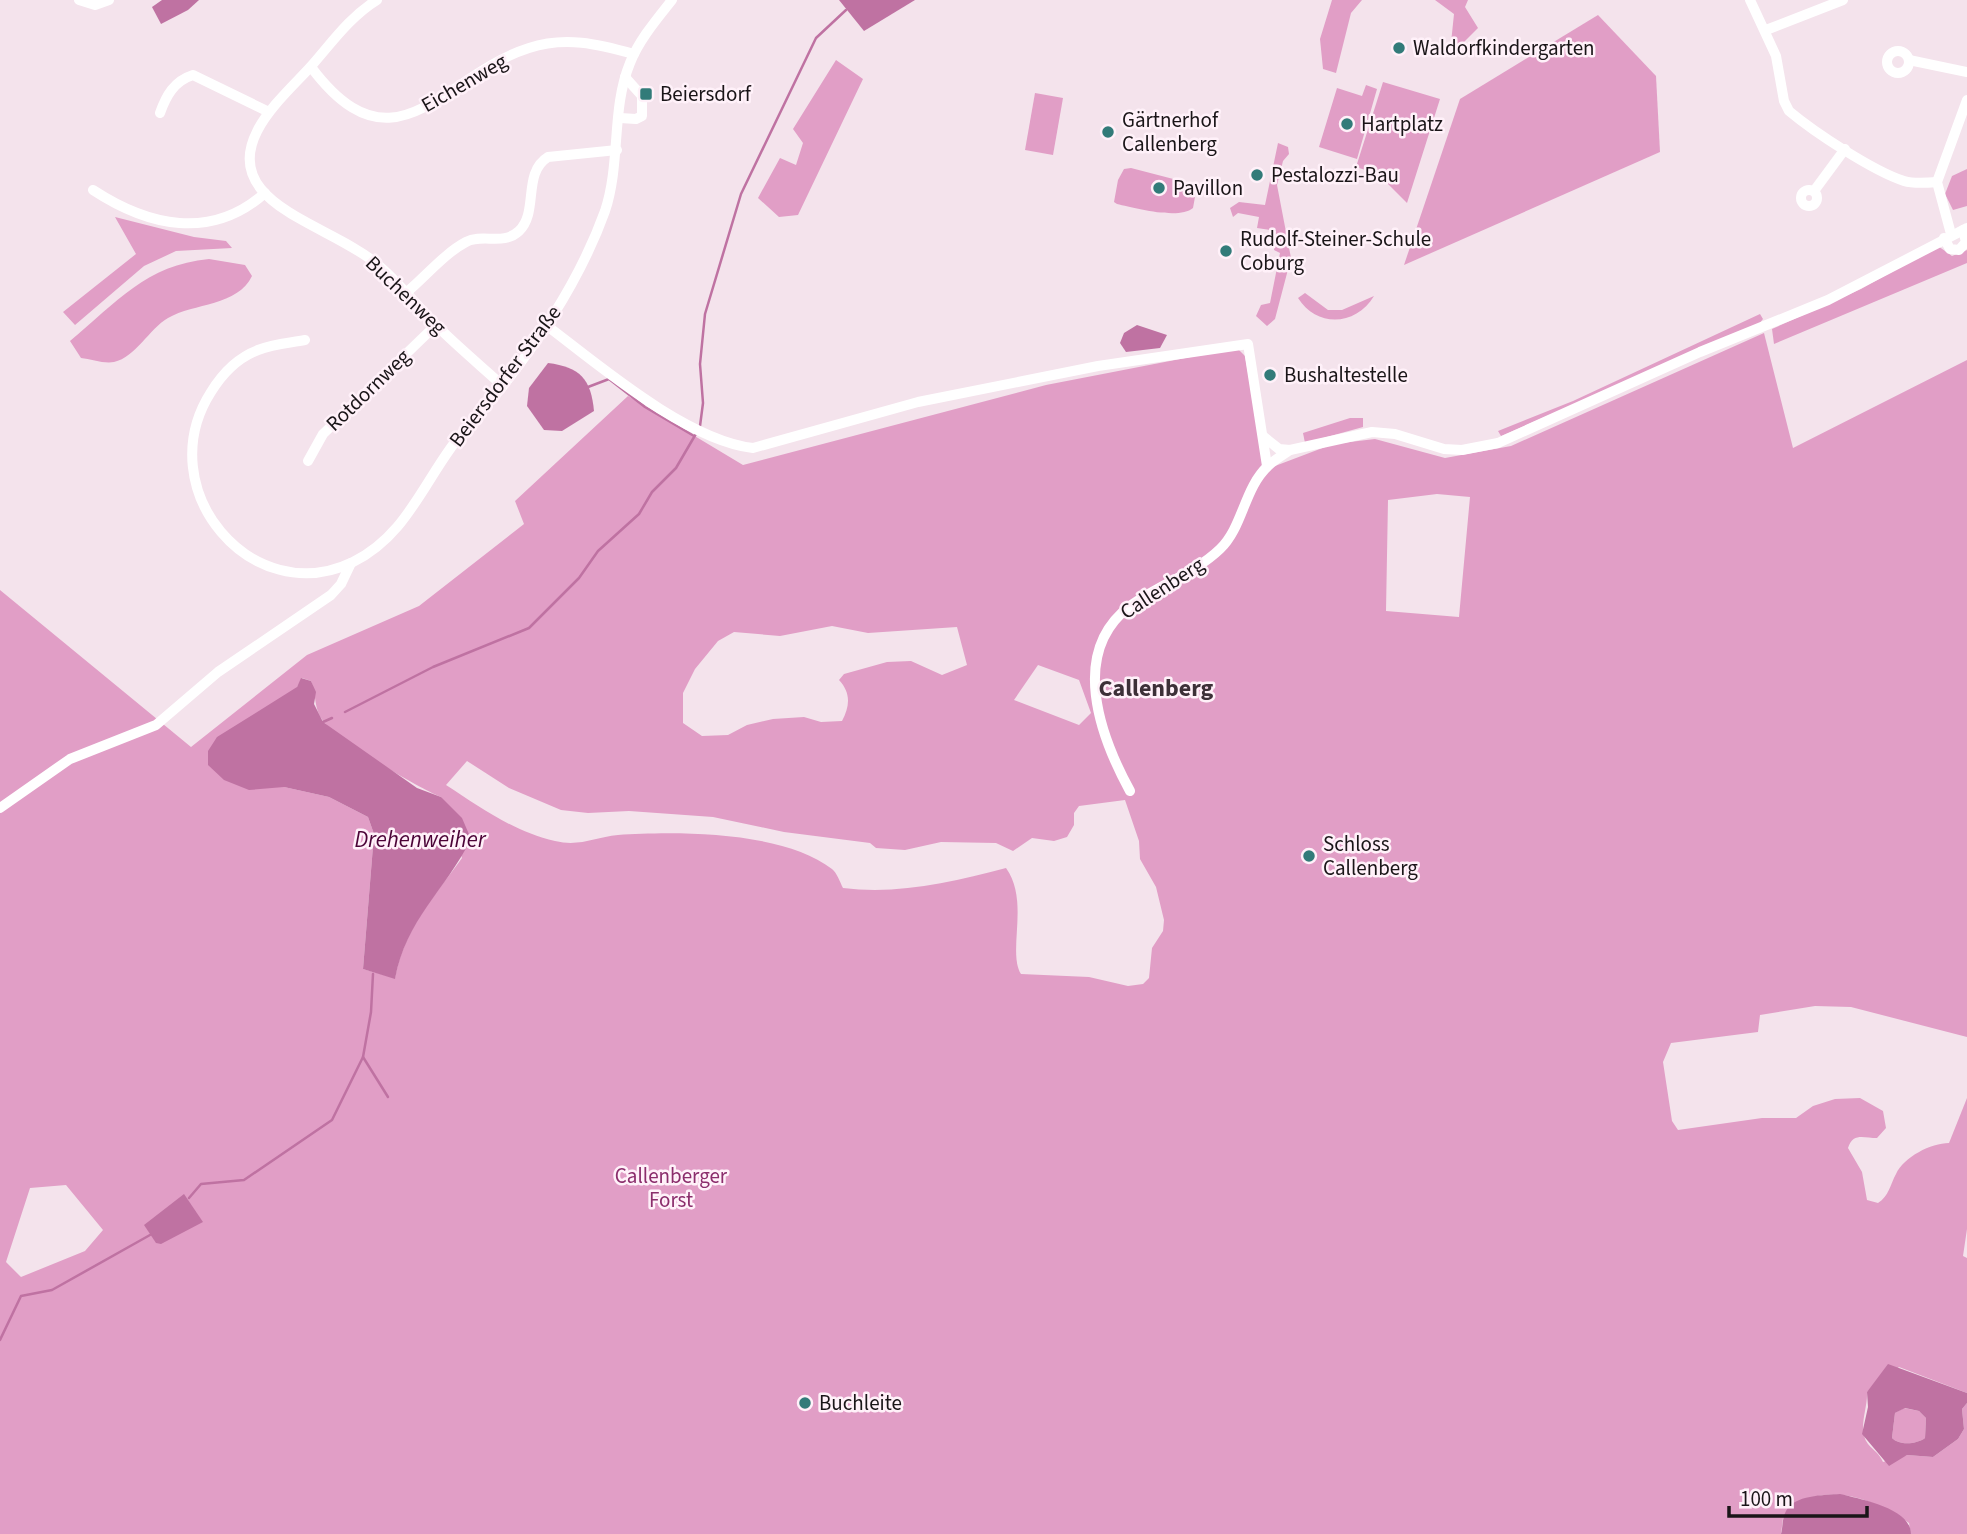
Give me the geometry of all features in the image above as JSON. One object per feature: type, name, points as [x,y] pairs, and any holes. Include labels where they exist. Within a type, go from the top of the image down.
[{"type":"street","points":[[79,0],[95,5],[109,0]]},
{"type":"street","points":[[93,190],[135,214],[184,224],[224,220],[239,214],[265,193],[254,176],[251,158],[254,137],[269,112],[349,22],[377,0]]},
{"type":"street","name":"Beiersdorfer Straße","points":[[351,563],[370,552],[406,518],[450,449],[503,386],[575,279],[591,246],[610,190],[625,77],[634,54],[672,0]]},
{"type":"street","points":[[1750,0],[1776,56],[1784,101],[1790,111],[1845,149],[1906,182],[1937,182]]},
{"type":"street","points":[[1766,30],[1843,0]]},
{"type":"street","name":"Eichenweg","points":[[311,67],[330,93],[345,104],[382,117],[404,116],[431,105],[502,58],[531,47],[575,41],[634,54]]},
{"type":"street","points":[[1909,60],[1967,72]]},
{"type":"street","points":[[160,113],[166,97],[179,81],[193,75],[269,112]]},
{"type":"street","points":[[620,118],[636,119],[642,116],[642,96],[625,77]]},
{"type":"street","points":[[1264,437],[1279,449],[1290,450],[1372,432],[1395,434],[1444,449],[1462,450],[1498,443],[1700,352],[1828,299],[1885,272],[1948,236],[1965,229],[1966,242],[1959,250],[1950,249],[1948,236],[1937,182],[1967,100]]},
{"type":"street","points":[[1814,191],[1845,149]]},
{"type":"street","points":[[407,292],[465,242],[504,239],[521,229],[529,207],[535,171],[542,160],[548,157],[617,150]]},
{"type":"street","name":"Buchenweg","points":[[265,193],[286,209],[349,244],[376,263],[407,292],[436,325],[503,386]]},
{"type":"street","name":"Rotdornweg","points":[[308,461],[323,434],[436,325]]},
{"type":"street","points":[[546,325],[617,379],[691,426],[736,446],[752,448],[918,402],[1098,366],[1238,343],[1248,344],[1267,466],[1290,450]]},
{"type":"street","points":[[305,340],[256,350],[241,358],[219,379],[203,404],[193,433],[191,457],[195,481],[208,515],[239,551],[252,558],[309,573],[351,563]]},
{"type":"street","name":"Callenberg","points":[[1130,792],[1106,743],[1101,725],[1095,676],[1097,653],[1115,619],[1131,605],[1186,573],[1222,547],[1267,466]]},
{"type":"street","points":[[0,808],[70,759],[156,725],[218,672],[331,595],[341,584],[351,563]]},
{"type":"green space","points":[[1332,0],[1362,0],[1351,13],[1336,73],[1323,69],[1320,39]]},
{"type":"green space","points":[[1435,0],[1468,0],[1465,7],[1478,28],[1458,48],[1451,43],[1454,14]]},
{"type":"green space","points":[[1598,15],[1656,76],[1660,152],[1404,265],[1460,99]]},
{"type":"green space","points":[[836,60],[863,79],[798,215],[779,217],[758,198],[780,158],[796,165],[803,143],[793,129]]},
{"type":"green space","points":[[1383,82],[1440,99],[1407,203],[1378,174],[1356,167]]},
{"type":"green space","name":"Hartplatz","points":[[1366,85],[1377,89],[1357,159],[1319,147],[1337,88],[1362,96]]},
{"type":"green space","points":[[1035,93],[1063,98],[1053,155],[1025,150]]},
{"type":"green space","points":[[1278,143],[1288,147],[1289,154],[1283,161],[1277,185],[1291,258],[1275,319],[1267,326],[1256,316],[1261,305],[1270,303],[1280,253],[1274,250],[1276,231],[1257,228],[1259,217],[1238,213],[1233,217],[1230,208],[1239,202],[1265,205]]},
{"type":"green space","points":[[1131,168],[1181,181],[1195,197],[1193,208],[1167,213],[1117,204],[1114,202],[1118,180],[1124,169]]},
{"type":"green space","points":[[1967,169],[1967,206],[1953,210],[1945,194],[1952,176]]},
{"type":"green space","points":[[115,217],[194,237],[226,241],[232,248],[176,251],[144,266],[75,325],[63,312],[136,254]]},
{"type":"green space","points":[[1938,246],[1952,256],[1967,250],[1967,263],[1774,344],[1772,329],[1861,289]]},
{"type":"green space","points":[[209,259],[245,265],[252,276],[245,286],[226,299],[168,318],[122,359],[106,362],[81,358],[70,341],[118,299],[167,269]]},
{"type":"green space","points":[[1305,293],[1328,310],[1342,310],[1374,296],[1357,313],[1336,320],[1315,315],[1306,308],[1298,298]]},
{"type":"green space","points":[[1760,314],[1763,319],[1759,324],[1501,436],[1498,431],[1573,401]]},
{"type":"green space","name":"Callenberger Forst","points":[[1764,333],[1793,448],[1967,360],[1967,1037],[1851,1007],[1815,1006],[1760,1015],[1758,1032],[1671,1043],[1663,1062],[1672,1121],[1678,1130],[1762,1118],[1796,1118],[1813,1106],[1835,1099],[1860,1098],[1883,1111],[1886,1128],[1877,1138],[1856,1138],[1848,1148],[1862,1172],[1867,1200],[1878,1203],[1887,1194],[1905,1162],[1926,1148],[1949,1143],[1967,1098],[1967,1229],[1963,1256],[1967,1258],[1967,1393],[1899,1367],[1867,1392],[1863,1432],[1868,1444],[1883,1462],[1907,1455],[1933,1457],[1958,1439],[1964,1429],[1962,1409],[1967,1403],[1967,1534],[1911,1534],[1909,1523],[1875,1504],[1849,1496],[1823,1495],[1799,1504],[1783,1518],[1781,1534],[0,1534],[0,590],[191,747],[307,655],[419,606],[524,524],[515,501],[628,396],[743,465],[1046,385],[1237,348],[1245,356],[1263,457],[1275,466],[1333,444],[1375,439],[1445,458],[1511,446]],"holes":[[[1437,494],[1470,497],[1459,617],[1386,611],[1388,500]],[[832,626],[868,633],[957,627],[967,665],[942,675],[911,661],[887,662],[844,674],[839,680],[846,690],[848,700],[842,721],[821,722],[804,717],[773,719],[747,725],[728,735],[702,736],[683,723],[683,693],[695,669],[718,641],[734,632],[780,636]],[[1038,665],[1079,680],[1091,713],[1079,725],[1014,700]],[[302,678],[311,681],[318,711],[331,729],[378,762],[441,797],[462,858],[413,929],[399,960],[395,978],[363,969],[374,834],[368,817],[329,797],[284,787],[297,687]],[[467,761],[509,788],[561,810],[588,813],[629,811],[713,817],[784,832],[870,843],[876,848],[905,850],[941,842],[996,843],[1013,851],[1032,838],[1054,841],[1067,837],[1074,825],[1074,813],[1079,806],[1125,800],[1139,841],[1140,859],[1156,887],[1164,920],[1163,931],[1152,948],[1149,978],[1143,984],[1128,986],[1089,977],[1021,974],[1016,953],[1016,895],[1006,868],[905,888],[843,888],[832,869],[811,856],[758,840],[669,833],[618,835],[564,843],[525,832],[446,785]],[[66,1185],[103,1230],[85,1251],[21,1277],[6,1262],[30,1188]]]},
{"type":"green space","points":[[1350,418],[1363,418],[1363,427],[1305,443],[1303,433]]},
{"type":"green space","points":[[1904,1408],[1919,1411],[1926,1418],[1925,1438],[1918,1442],[1899,1442],[1892,1438],[1895,1413]]},
{"type":"water","points":[[162,0],[199,0],[188,10],[161,24],[152,7]]},
{"type":"water","points":[[839,0],[915,0],[864,31]]},
{"type":"water","points":[[1137,325],[1167,335],[1160,348],[1126,352],[1120,343],[1124,333]]},
{"type":"water","points":[[548,363],[568,368],[582,376],[592,400],[594,411],[562,431],[544,430],[527,406],[529,388]]},
{"type":"water","name":"Drehenweiher","points":[[301,678],[311,681],[316,692],[314,704],[323,722],[417,788],[441,797],[462,818],[471,839],[417,922],[400,958],[395,979],[363,969],[374,834],[368,817],[329,797],[284,787],[249,790],[224,780],[208,765],[208,751],[217,737],[297,687]]},
{"type":"water","points":[[184,1194],[203,1222],[161,1244],[156,1243],[144,1225]]},
{"type":"water","points":[[1888,1364],[1967,1393],[1967,1403],[1962,1409],[1964,1429],[1958,1439],[1933,1457],[1907,1455],[1889,1466],[1862,1434],[1868,1407],[1867,1392]],"holes":[[[1905,1408],[1919,1411],[1926,1418],[1925,1438],[1918,1442],[1895,1441],[1892,1438],[1895,1413]]]},
{"type":"water","points":[[1840,1494],[1894,1511],[1909,1525],[1911,1534],[1781,1534],[1785,1514],[1790,1506],[1810,1497]]},
{"type":"waterway","points":[[700,426],[703,403],[700,364],[705,314],[741,194],[816,38],[846,10]]},
{"type":"waterway","points":[[588,387],[609,379],[645,407],[694,436]]},
{"type":"waterway","points":[[345,712],[433,667],[529,628],[579,578],[598,551],[639,514],[652,492],[676,468],[697,432]]},
{"type":"waterway","points":[[323,722],[332,718]]},
{"type":"waterway","points":[[189,1198],[201,1184],[244,1180],[332,1120],[363,1057],[371,1012],[373,974]]},
{"type":"waterway","points":[[363,1057],[388,1097]]},
{"type":"waterway","points":[[0,1340],[21,1296],[52,1290],[150,1235]]},
{"type":"place","name":"Waldorfkindergarten","points":[[1399,48]]},
{"type":"place","name":"Beiersdorf","points":[[646,94]]},
{"type":"place","name":"Hartplatz","points":[[1347,124]]},
{"type":"place","name":"Gärtnerhof Callenberg","points":[[1108,132]]},
{"type":"place","name":"Pestalozzi-Bau","points":[[1257,175]]},
{"type":"place","name":"Pavillon","points":[[1159,188]]},
{"type":"place","name":"Rudolf-Steiner-Schule Coburg","points":[[1226,251]]},
{"type":"place","name":"Bushaltestelle","points":[[1270,375]]},
{"type":"place","name":"Schloss Callenberg","points":[[1309,856]]},
{"type":"place","name":"Buchleite","points":[[805,1403]]},
{"type":"district","name":"Callenberg","points":[[1156,688]]}]
